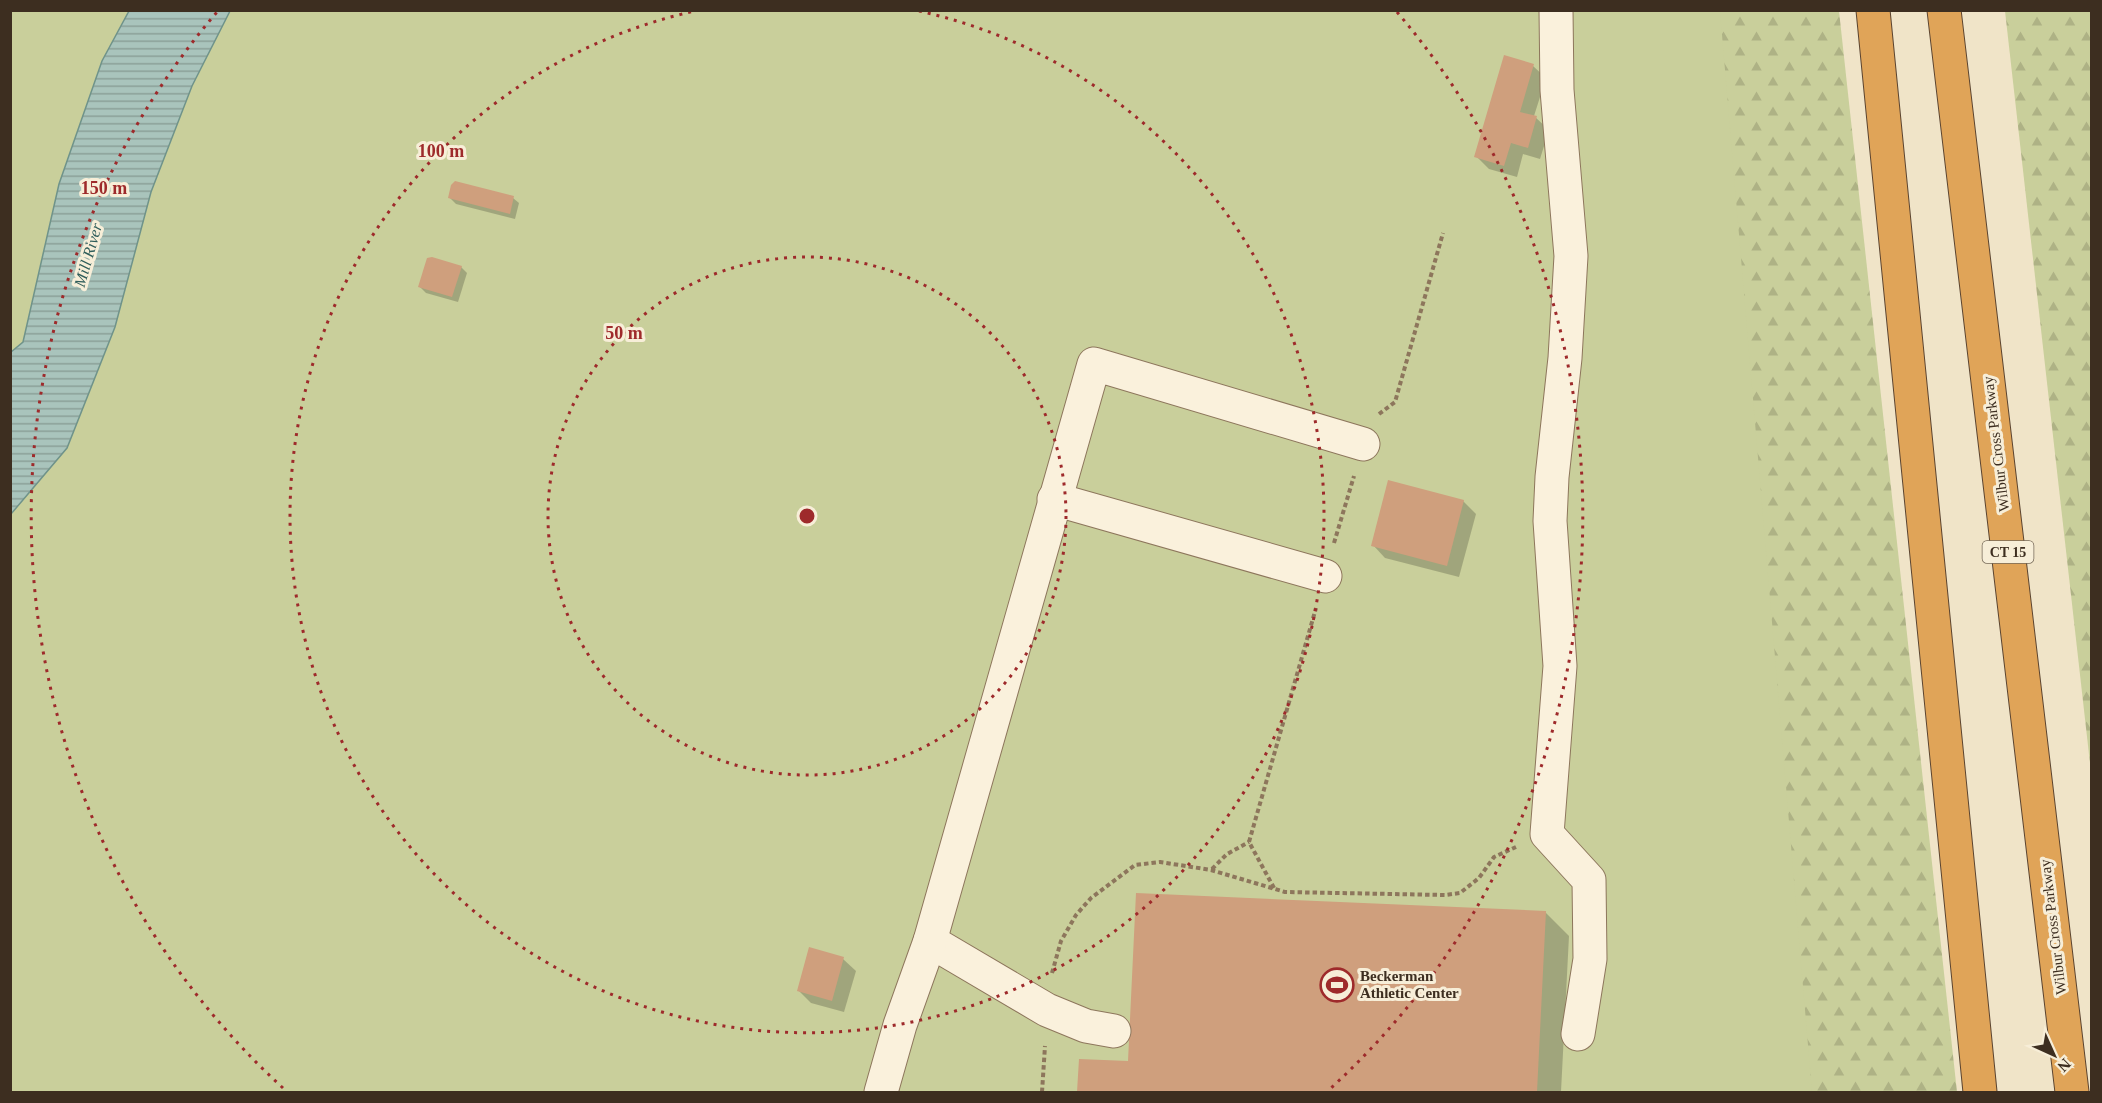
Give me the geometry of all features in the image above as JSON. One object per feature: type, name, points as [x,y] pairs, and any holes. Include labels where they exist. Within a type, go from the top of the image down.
[{"type":"highway","points":[[1873,10],[1980,1092]]},
{"type":"highway","name":"Wilbur Cross Parkway","points":[[1944,10],[2072,1092]]},
{"type":"lane","points":[[1556,10],[1557,90],[1571,256],[1565,358],[1552,477],[1551,521],[1560,666],[1547,834],[1589,880],[1590,959],[1578,1034]]},
{"type":"lane","points":[[881,1092],[900,1025],[930,941],[1094,364],[1363,444]]},
{"type":"lane","points":[[1054,499],[1325,576]]},
{"type":"lane","points":[[930,941],[1047,1010],[1086,1026],[1114,1031]]},
{"type":"path","points":[[1275,889],[1249,842],[1363,444],[1368,429],[1379,414],[1395,402],[1443,233]]},
{"type":"path","points":[[1042,1092],[1051,977],[1061,941],[1076,915],[1091,897],[1135,865],[1160,862],[1211,870],[1285,892],[1445,895],[1460,893],[1479,878],[1494,857],[1547,834]]},
{"type":"path","points":[[1211,870],[1227,854],[1249,842]]},
{"type":"green space","name":"Beckerman Athletic Center","points":[[10,11],[1720,11],[1812,1092],[11,1092]]},
{"type":"green space","points":[[1593,11],[1839,11],[1957,1092],[1661,1092]]},
{"type":"green space","points":[[2005,11],[2091,11],[2091,772]]},
{"type":"water","name":"Mill River","points":[[129,11],[230,11],[192,86],[151,192],[115,327],[67,448],[11,514],[11,352],[23,342],[59,184],[102,61]]},
{"type":"building","points":[[1504,55],[1534,64],[1520,112],[1537,116],[1528,148],[1511,143],[1504,166],[1474,157]]},
{"type":"building","points":[[455,181],[514,196],[510,214],[448,198],[451,185]]},
{"type":"building","points":[[432,257],[462,266],[452,297],[418,287],[427,258]]},
{"type":"building","points":[[1388,480],[1464,500],[1447,566],[1371,546]]},
{"type":"building","name":"Beckerman Athletic Center","points":[[1136,893],[1546,911],[1537,1092],[1077,1092],[1079,1059],[1128,1061]]},
{"type":"building","points":[[809,947],[844,957],[832,1001],[797,991]]},
{"type":"place","name":"Beckerman Athletic Center","points":[[1337,985]]}]
